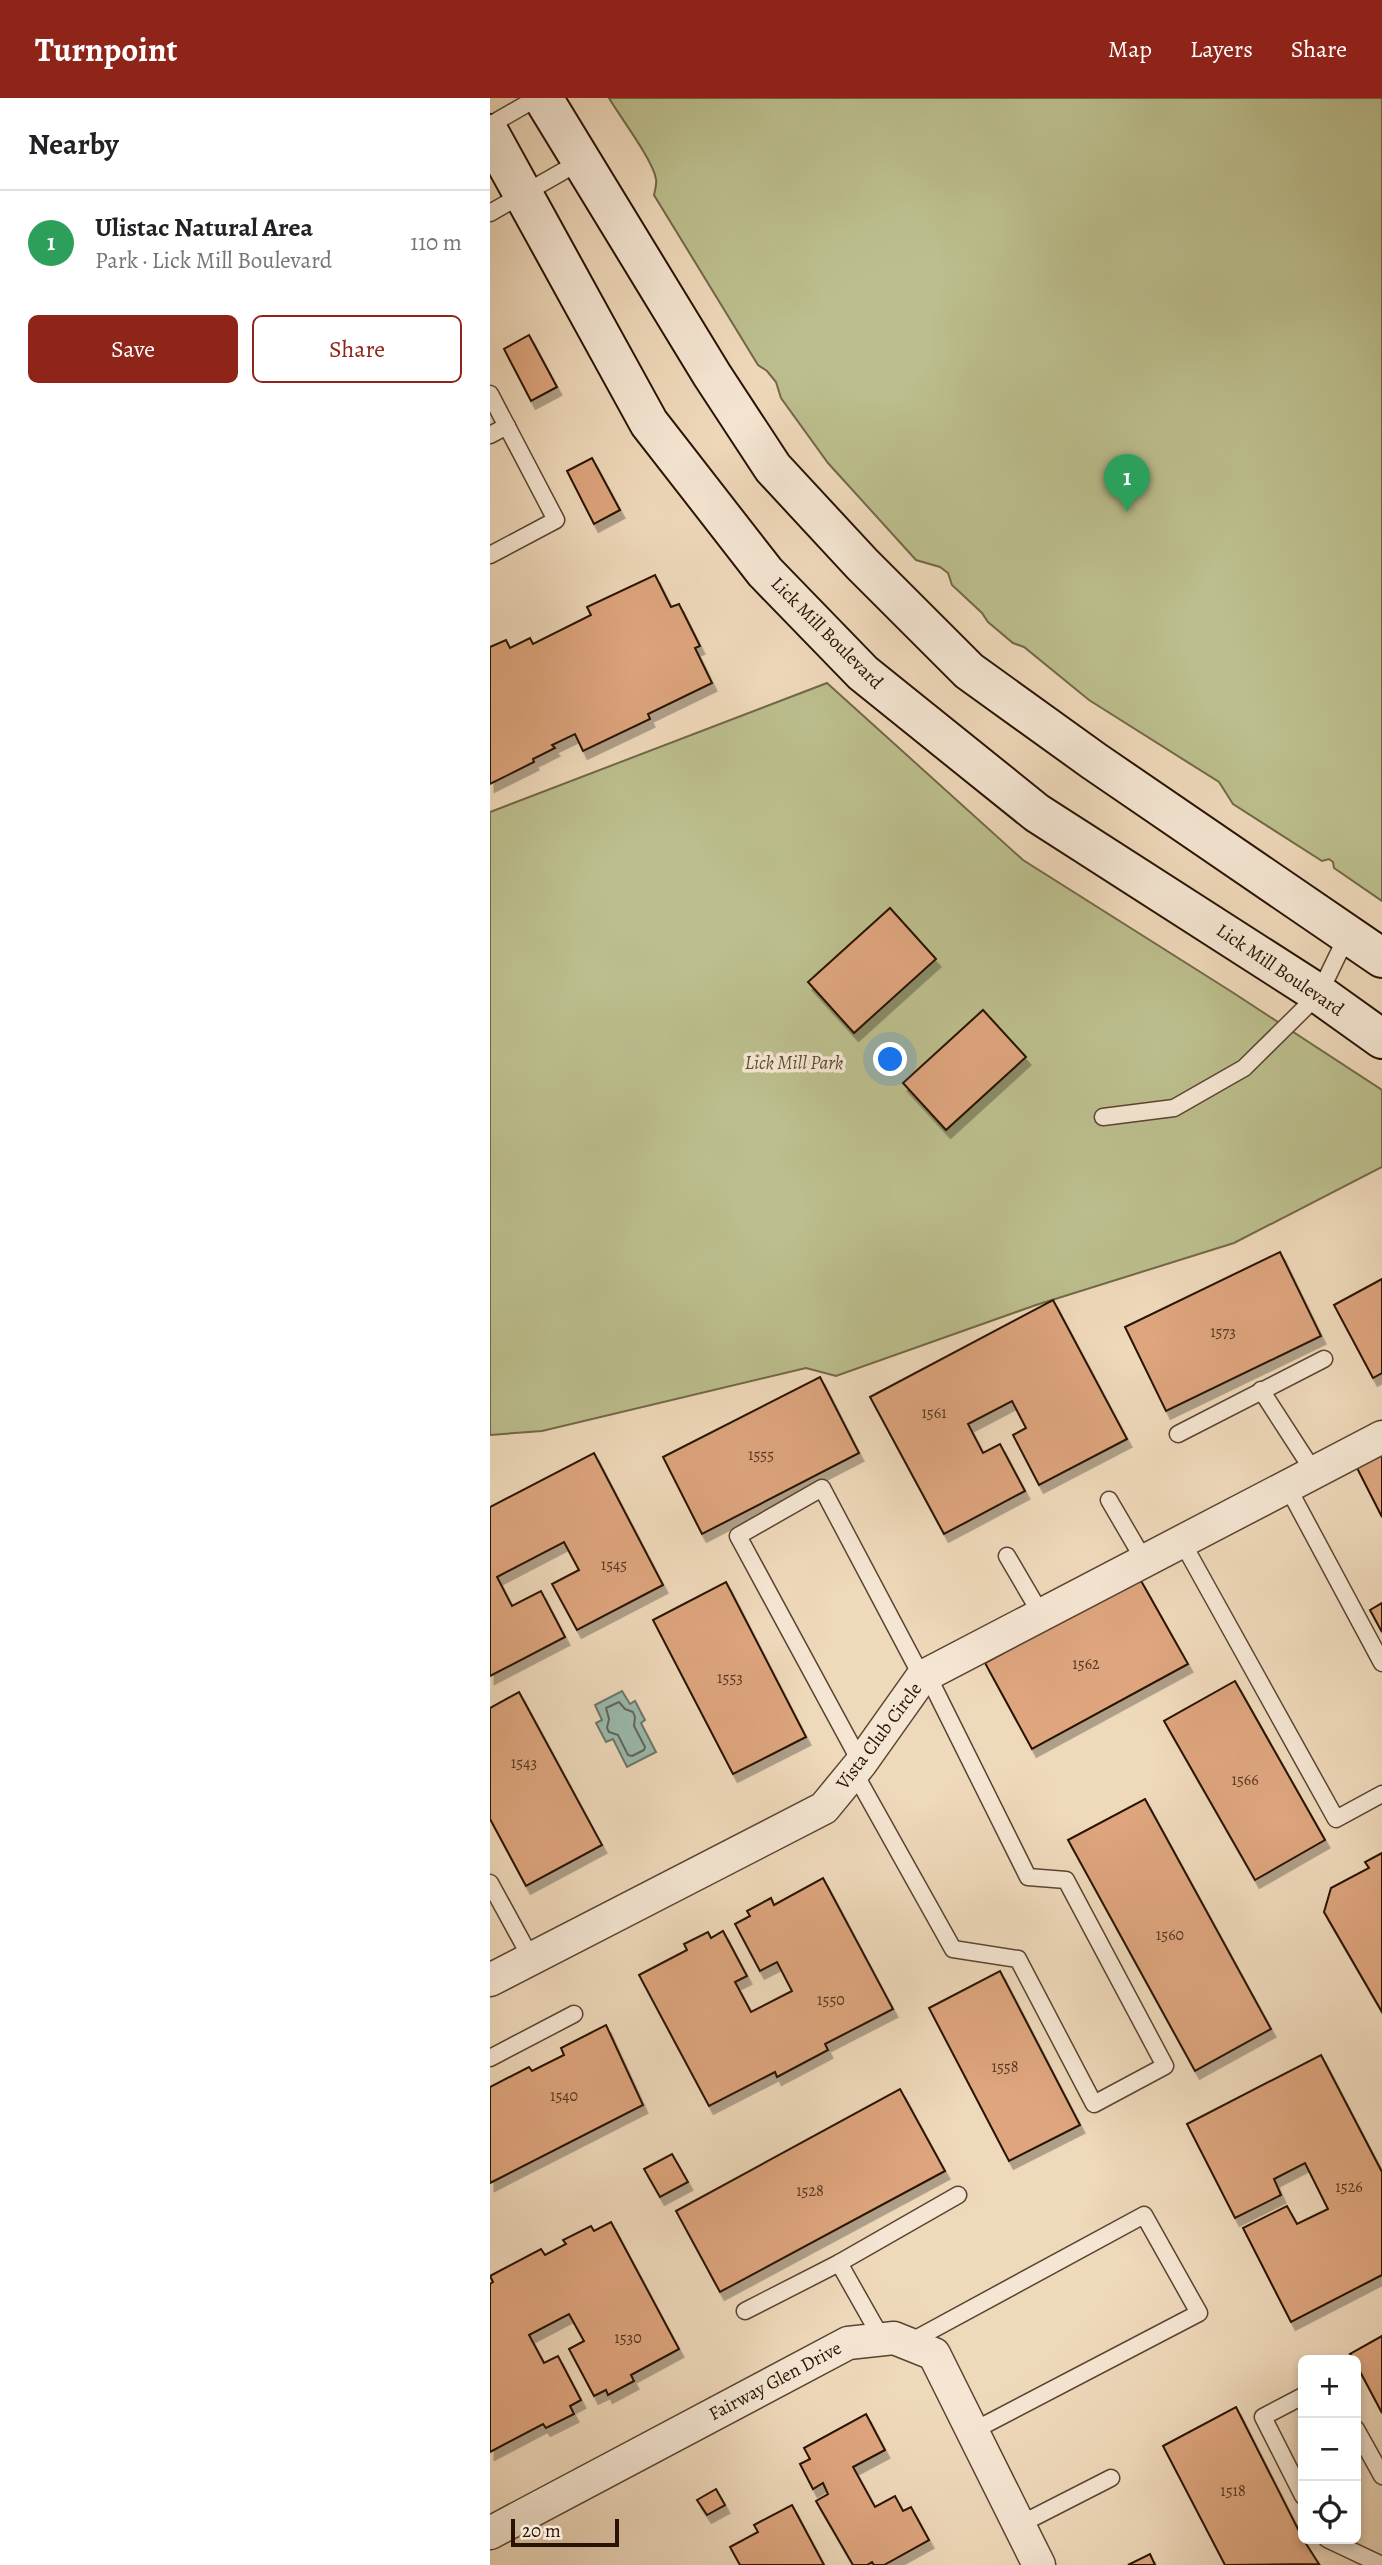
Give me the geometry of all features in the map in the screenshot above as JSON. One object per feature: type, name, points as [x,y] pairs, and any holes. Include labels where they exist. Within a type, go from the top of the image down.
[{"type":"main road","points":[[540,98],[773,468],[872,573],[969,671],[1382,958]]},
{"type":"main road","name":"Lick Mill Boulevard","points":[[490,134],[649,423],[765,572],[863,673],[1037,813],[1319,995],[1382,1039]]},
{"type":"street","name":"Vista Club Circle","points":[[490,1980],[824,1808],[925,1675],[1382,1437]]},
{"type":"street","points":[[895,2341],[934,2354],[1039,2565]]},
{"type":"street","name":"Fairway Glen Drive","points":[[490,2533],[848,2343],[895,2341]]},
{"type":"lane","points":[[490,125],[540,98]]},
{"type":"lane","points":[[490,213],[581,161]]},
{"type":"lane","points":[[490,394],[556,520],[490,555]]},
{"type":"lane","points":[[490,435],[507,426]]},
{"type":"lane","points":[[1103,1117],[1174,1108],[1244,1068],[1319,995],[1347,936]]},
{"type":"lane","points":[[1178,1434],[1324,1359]]},
{"type":"lane","points":[[1261,1390],[1382,1663]]},
{"type":"lane","points":[[822,1488],[925,1675],[1028,1877],[1066,1880],[1165,2066],[1094,2104],[1018,1959],[953,1949],[857,1767],[738,1536],[822,1488]]},
{"type":"lane","points":[[1109,1500],[1144,1560]]},
{"type":"lane","points":[[1181,1540],[1336,1818],[1382,1794]]},
{"type":"lane","points":[[1007,1556],[1041,1614]]},
{"type":"lane","points":[[490,1883],[531,1958]]},
{"type":"lane","points":[[490,2058],[574,2014]]},
{"type":"lane","points":[[745,2311],[839,2263],[958,2195]]},
{"type":"lane","points":[[839,2263],[895,2341],[1144,2215],[1199,2313],[973,2431]]},
{"type":"lane","points":[[1298,2399],[1263,2417],[1298,2486]]},
{"type":"lane","points":[[1361,2439],[1382,2476]]},
{"type":"lane","points":[[1019,2525],[1111,2478]]},
{"type":"lane","points":[[1337,2544],[1381,2565]]},
{"type":"green space","points":[[609,98],[1382,98],[1382,901],[1334,868],[1329,859],[1322,861],[1233,804],[1219,782],[1089,700],[1024,647],[1013,643],[988,622],[952,585],[948,573],[940,567],[916,560],[828,463],[781,398],[776,382],[758,365],[654,195],[654,171]]},
{"type":"green space","name":"Lick Mill Park","points":[[827,683],[1023,860],[1382,1090],[1382,1167],[1234,1243],[1036,1305],[836,1376],[806,1368],[542,1431],[490,1435],[490,812]]},
{"type":"water","points":[[622,1691],[630,1704],[635,1701],[645,1720],[641,1723],[656,1752],[627,1767],[613,1739],[606,1742],[596,1723],[602,1720],[595,1705]]},
{"type":"building","points":[[529,335],[557,387],[531,401],[504,349]]},
{"type":"building","points":[[592,458],[620,510],[594,524],[567,471]]},
{"type":"building","points":[[655,575],[671,607],[679,604],[700,646],[695,648],[712,683],[648,714],[650,719],[583,751],[575,734],[552,745],[555,748],[533,759],[534,762],[490,784],[490,647],[506,640],[510,648],[530,638],[533,644],[591,615],[587,607]]},
{"type":"building","points":[[890,908],[936,959],[854,1033],[808,982]]},
{"type":"building","points":[[983,1010],[1026,1057],[946,1130],[903,1083]]},
{"type":"building","points":[[1280,1252],[1321,1336],[1166,1411],[1125,1327]]},
{"type":"building","points":[[1382,1279],[1382,1373],[1373,1378],[1334,1305]]},
{"type":"building","points":[[1053,1300],[1127,1439],[1039,1485],[1013,1435],[1026,1428],[1012,1401],[968,1424],[983,1453],[1000,1444],[1025,1491],[944,1534],[870,1397]]},
{"type":"building","points":[[820,1377],[859,1453],[702,1534],[663,1457]]},
{"type":"building","points":[[594,1453],[663,1585],[577,1630],[552,1584],[579,1570],[564,1542],[497,1577],[512,1606],[541,1591],[565,1637],[490,1676],[490,1507]]},
{"type":"building","points":[[1382,1453],[1382,1517],[1356,1466]]},
{"type":"building","points":[[1140,1579],[1188,1664],[1032,1749],[985,1663]]},
{"type":"building","points":[[726,1582],[806,1737],[733,1774],[653,1620]]},
{"type":"building","points":[[1382,1603],[1382,1632],[1370,1610]]},
{"type":"building","points":[[1235,1681],[1325,1840],[1255,1880],[1164,1721]]},
{"type":"building","points":[[519,1692],[602,1845],[526,1886],[490,1819],[490,1708]]},
{"type":"building","points":[[1145,1799],[1271,2029],[1195,2071],[1068,1840]]},
{"type":"building","points":[[1382,1853],[1382,2012],[1324,1912],[1331,1888],[1369,1868],[1365,1862]]},
{"type":"building","points":[[823,1878],[893,2009],[825,2044],[828,2050],[777,2077],[775,2072],[709,2106],[639,1975],[687,1950],[684,1944],[708,1932],[711,1938],[723,1931],[747,1976],[735,1982],[751,2012],[792,1991],[777,1962],[760,1971],[735,1924],[750,1916],[747,1911],[771,1898],[774,1905]]},
{"type":"building","points":[[1000,1971],[1080,2125],[1009,2161],[929,2008]]},
{"type":"building","points":[[606,2025],[643,2105],[490,2183],[490,2087],[529,2067],[532,2071],[564,2055],[561,2048]]},
{"type":"building","points":[[1321,2055],[1382,2172],[1382,2275],[1291,2322],[1243,2228],[1287,2206],[1297,2224],[1328,2209],[1305,2163],[1274,2179],[1281,2195],[1235,2218],[1187,2124]]},
{"type":"building","points":[[900,2089],[945,2171],[720,2292],[676,2211]]},
{"type":"building","points":[[672,2154],[688,2182],[660,2197],[644,2169]]},
{"type":"building","points":[[611,2222],[679,2349],[631,2375],[634,2381],[608,2395],[606,2390],[594,2396],[569,2349],[584,2341],[569,2314],[529,2335],[544,2363],[558,2356],[581,2400],[570,2406],[574,2414],[546,2428],[543,2424],[490,2452],[490,2284],[493,2282],[490,2276],[541,2249],[545,2255],[566,2244],[563,2240],[591,2226],[594,2231]]},
{"type":"building","points":[[1382,2336],[1382,2413],[1361,2373],[1361,2355],[1350,2354]]},
{"type":"building","points":[[1236,2407],[1298,2529],[1298,2544],[1306,2544],[1319,2564],[1225,2565],[1163,2446]]},
{"type":"building","points":[[866,2414],[885,2450],[853,2467],[875,2507],[895,2496],[903,2511],[911,2507],[929,2540],[884,2565],[874,2565],[872,2562],[867,2565],[853,2565],[816,2501],[828,2494],[823,2483],[813,2489],[800,2464],[810,2459],[804,2448]]},
{"type":"building","points":[[716,2489],[725,2505],[707,2515],[697,2500]]},
{"type":"building","points":[[792,2505],[824,2565],[740,2565],[730,2547],[758,2532],[754,2525]]},
{"type":"building","points":[[1150,2554],[1155,2565],[1128,2565]]},
{"type":"place","name":"Ulistac Natural Area","points":[[1127,512]]}]
